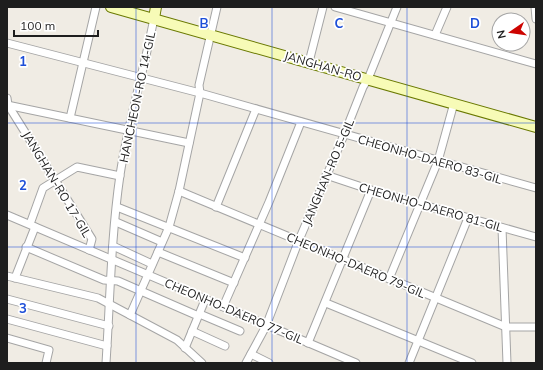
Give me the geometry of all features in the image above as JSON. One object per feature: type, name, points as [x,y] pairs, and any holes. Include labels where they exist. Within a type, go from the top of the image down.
[{"type":"street","points":[[70,118],[96,7]]},
{"type":"street","name":"JANGHAN-RO","points":[[111,7],[536,127]]},
{"type":"street","points":[[154,18],[156,7]]},
{"type":"street","points":[[130,315],[169,228],[179,191],[200,93],[199,85],[217,7]]},
{"type":"street","points":[[309,62],[324,7]]},
{"type":"street","points":[[335,7],[536,64]]},
{"type":"street","name":"JANGHAN-RO 5-GIL","points":[[246,363],[266,326],[299,240],[397,7]]},
{"type":"street","points":[[435,35],[447,7]]},
{"type":"street","points":[[535,7],[536,19]]},
{"type":"street","name":"HANCHEON-RO 14-GIL","points":[[106,363],[113,246],[120,176],[140,77],[154,18]]},
{"type":"street","name":"CHEONHO-DAERO 83-GIL","points":[[7,43],[200,93],[438,162],[536,188]]},
{"type":"street","points":[[388,279],[438,162],[454,103]]},
{"type":"street","points":[[7,104],[189,143]]},
{"type":"street","name":"JANGHAN-RO 17-GIL","points":[[7,104],[92,239],[89,250]]},
{"type":"street","points":[[216,207],[256,109]]},
{"type":"street","points":[[223,307],[259,225],[301,122]]},
{"type":"street","name":"HANCHEON-RO 14-GIL","points":[[15,278],[26,247],[43,188],[77,167],[120,176]]},
{"type":"street","name":"CHEONHO-DAERO 81-GIL","points":[[326,175],[371,190],[536,237]]},
{"type":"street","points":[[308,343],[326,303],[371,190]]},
{"type":"street","name":"CHEONHO-DAERO 79-GIL","points":[[179,191],[506,327],[536,327]]},
{"type":"street","points":[[117,207],[244,258]]},
{"type":"street","name":"CHEONHO-DAERO 77-GIL","points":[[7,215],[356,363]]},
{"type":"street","points":[[409,363],[468,218]]},
{"type":"street","points":[[116,222],[162,242]]},
{"type":"street","points":[[502,228],[507,363]]},
{"type":"street","points":[[113,246],[152,264]]},
{"type":"street","points":[[26,247],[104,280],[118,281],[240,331]]},
{"type":"street","points":[[158,252],[234,283]]},
{"type":"street","points":[[7,276],[98,298],[177,340],[202,363]]},
{"type":"street","points":[[7,299],[109,326]]},
{"type":"street","points":[[185,348],[205,300]]},
{"type":"street","points":[[326,303],[419,340],[461,361],[472,363]]},
{"type":"street","points":[[7,319],[107,346]]},
{"type":"street","points":[[192,331],[225,346]]},
{"type":"street","points":[[7,338],[49,350],[46,363]]},
{"type":"street","points":[[251,354],[269,363]]}]
